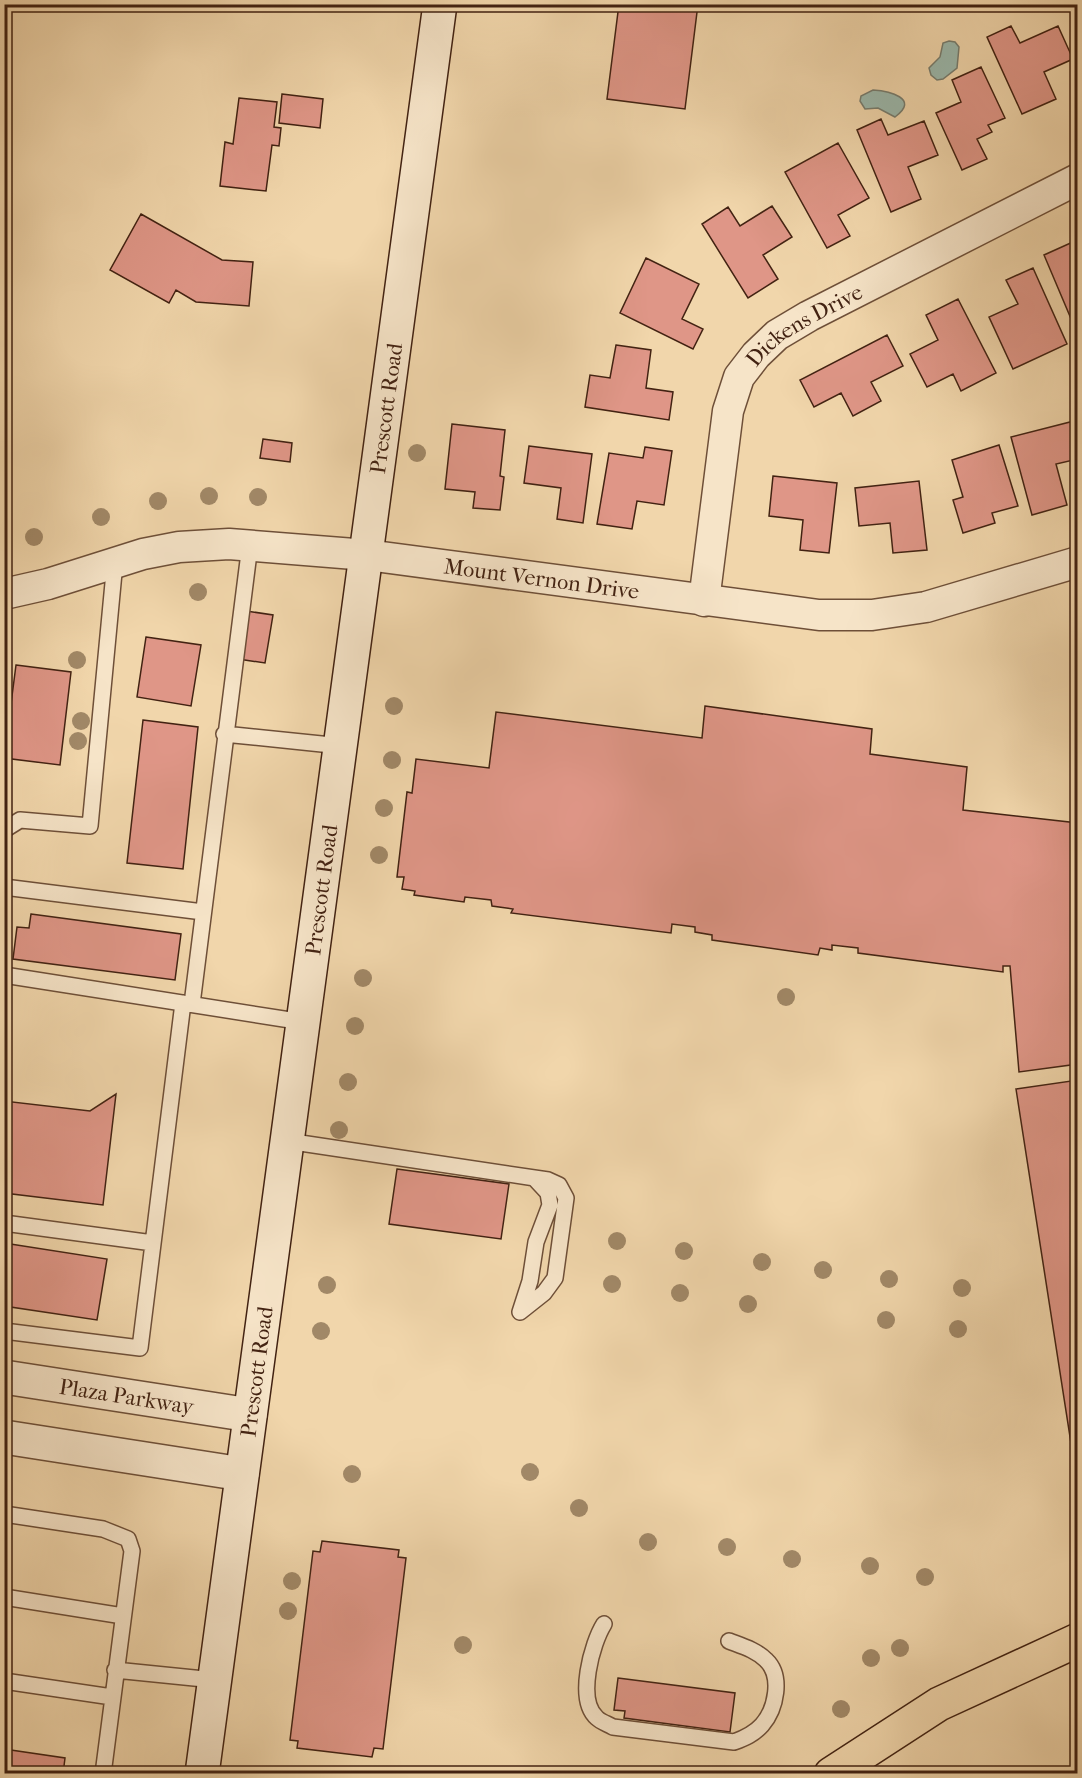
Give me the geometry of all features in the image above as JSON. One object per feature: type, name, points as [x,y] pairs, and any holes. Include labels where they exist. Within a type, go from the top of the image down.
[{"type":"main road","name":"Prescott Road","points":[[202,1773],[441,4]]},
{"type":"main road","name":"Plaza Parkway","points":[[4,1377],[250,1414]]},
{"type":"main road","points":[[4,1437],[242,1474]]},
{"type":"main road","points":[[831,1773],[939,1704],[1077,1640]]},
{"type":"street","name":"Dickens Drive","points":[[704,601],[728,411],[740,377],[756,355],[777,335],[809,316],[1077,179]]},
{"type":"street","name":"Mount Vernon Drive","points":[[4,594],[48,584],[115,562],[179,547],[250,545],[367,555],[819,615],[872,615],[935,605],[1077,562]]},
{"type":"lane","points":[[4,1331],[140,1348],[187,1004],[203,912],[250,545]]},
{"type":"lane","points":[[4,830],[20,820],[90,826],[115,562]]},
{"type":"lane","points":[[224,734],[341,746]]},
{"type":"lane","points":[[4,887],[203,912]]},
{"type":"lane","points":[[4,975],[303,1022]]},
{"type":"lane","points":[[287,1141],[535,1179],[559,1185],[566,1198],[555,1278],[544,1293],[520,1312],[530,1281],[536,1242],[550,1205],[548,1193],[535,1179]]},
{"type":"lane","points":[[4,1223],[153,1243]]},
{"type":"lane","points":[[4,1514],[103,1529],[128,1539],[132,1551],[103,1773]]},
{"type":"lane","points":[[4,1597],[123,1616]]},
{"type":"lane","points":[[604,1624],[594,1640],[587,1684],[588,1704],[596,1717],[613,1726],[734,1742],[748,1737],[763,1725],[773,1707],[776,1678],[768,1662],[755,1652],[729,1641]]},
{"type":"lane","points":[[115,1670],[214,1680]]},
{"type":"lane","points":[[4,1681],[112,1696]]},
{"type":"shaded area","points":[[955,42],[959,47],[957,68],[943,79],[937,80],[931,75],[929,68],[940,57],[943,43]]},
{"type":"shaded area","points":[[873,90],[893,94],[903,100],[905,105],[895,117],[878,108],[865,109],[860,101],[861,96]]},
{"type":"building","points":[[619,4],[698,4],[685,109],[607,99]]},
{"type":"building","points":[[1011,26],[1020,43],[1058,26],[1073,59],[1044,72],[1056,99],[1022,114],[987,37]]},
{"type":"building","points":[[981,67],[1005,118],[988,125],[992,132],[977,139],[987,159],[962,170],[936,113],[961,102],[952,80]]},
{"type":"building","points":[[282,94],[323,99],[320,128],[279,123]]},
{"type":"building","points":[[239,98],[277,102],[274,127],[281,128],[279,146],[272,145],[266,191],[220,186],[225,142],[233,144]]},
{"type":"building","points":[[881,119],[888,135],[924,121],[938,155],[908,167],[921,199],[891,212],[857,130]]},
{"type":"building","points":[[838,143],[869,198],[838,215],[850,236],[827,248],[785,172]]},
{"type":"building","points":[[772,206],[792,237],[763,255],[778,279],[748,298],[702,224],[728,207],[740,226]]},
{"type":"building","points":[[141,214],[222,260],[253,262],[249,306],[196,302],[176,290],[169,303],[110,270]]},
{"type":"building","points":[[1075,241],[1078,247],[1078,319],[1072,321],[1044,255]]},
{"type":"building","points":[[646,258],[699,284],[682,319],[703,329],[693,349],[620,313]]},
{"type":"building","points":[[1033,268],[1067,344],[1013,369],[989,317],[1018,304],[1006,280]]},
{"type":"building","points":[[958,299],[996,373],[961,391],[953,374],[927,387],[910,354],[938,340],[926,315]]},
{"type":"building","points":[[887,335],[903,366],[871,382],[881,401],[853,416],[841,393],[814,407],[800,380]]},
{"type":"building","points":[[616,345],[651,350],[646,388],[673,392],[669,420],[585,407],[590,375],[610,378]]},
{"type":"building","points":[[1074,421],[1078,436],[1078,459],[1056,464],[1067,505],[1032,515],[1011,437]]},
{"type":"building","points":[[452,424],[505,430],[500,476],[504,477],[500,510],[473,508],[475,492],[445,489]]},
{"type":"building","points":[[263,439],[292,443],[290,462],[260,458]]},
{"type":"building","points":[[999,445],[1018,506],[992,513],[995,523],[963,533],[953,500],[963,497],[952,460]]},
{"type":"building","points":[[529,446],[592,454],[583,523],[557,519],[561,488],[524,483]]},
{"type":"building","points":[[645,447],[672,451],[664,505],[637,501],[632,529],[597,524],[609,453],[643,458]]},
{"type":"building","points":[[773,476],[837,483],[829,553],[800,550],[803,520],[769,516]]},
{"type":"building","points":[[919,481],[927,550],[893,553],[890,523],[859,526],[855,488]]},
{"type":"building","points":[[240,610],[273,615],[265,663],[232,658]]},
{"type":"building","points":[[146,637],[201,645],[191,706],[137,697]]},
{"type":"building","points":[[16,665],[71,672],[60,765],[4,758]]},
{"type":"building","points":[[705,706],[872,729],[870,754],[967,767],[963,810],[1078,823],[1078,1064],[1019,1072],[1010,966],[1003,966],[1003,972],[858,953],[858,948],[832,945],[832,950],[820,948],[818,955],[712,940],[712,935],[695,932],[695,927],[672,924],[671,933],[511,913],[513,909],[492,906],[491,900],[465,897],[464,902],[414,895],[415,891],[402,889],[404,877],[397,877],[407,792],[412,793],[416,759],[489,768],[496,712],[702,738]]},
{"type":"building","points":[[143,720],[198,727],[183,869],[127,863]]},
{"type":"building","points":[[31,914],[181,934],[175,980],[13,959],[17,927],[29,928]]},
{"type":"building","points":[[1078,1080],[1078,1455],[1073,1456],[1016,1089]]},
{"type":"building","points":[[116,1094],[103,1205],[4,1193],[4,1101],[90,1111]]},
{"type":"building","points":[[397,1169],[509,1184],[501,1239],[389,1224]]},
{"type":"building","points":[[4,1243],[107,1259],[97,1320],[4,1306]]},
{"type":"building","points":[[322,1541],[399,1550],[398,1557],[406,1558],[383,1749],[374,1748],[372,1757],[297,1748],[298,1741],[290,1740],[313,1551],[320,1552]]},
{"type":"building","points":[[618,1678],[735,1693],[730,1732],[624,1718],[625,1711],[614,1710]]},
{"type":"building","points":[[4,1749],[65,1758],[63,1774],[4,1774]]}]
